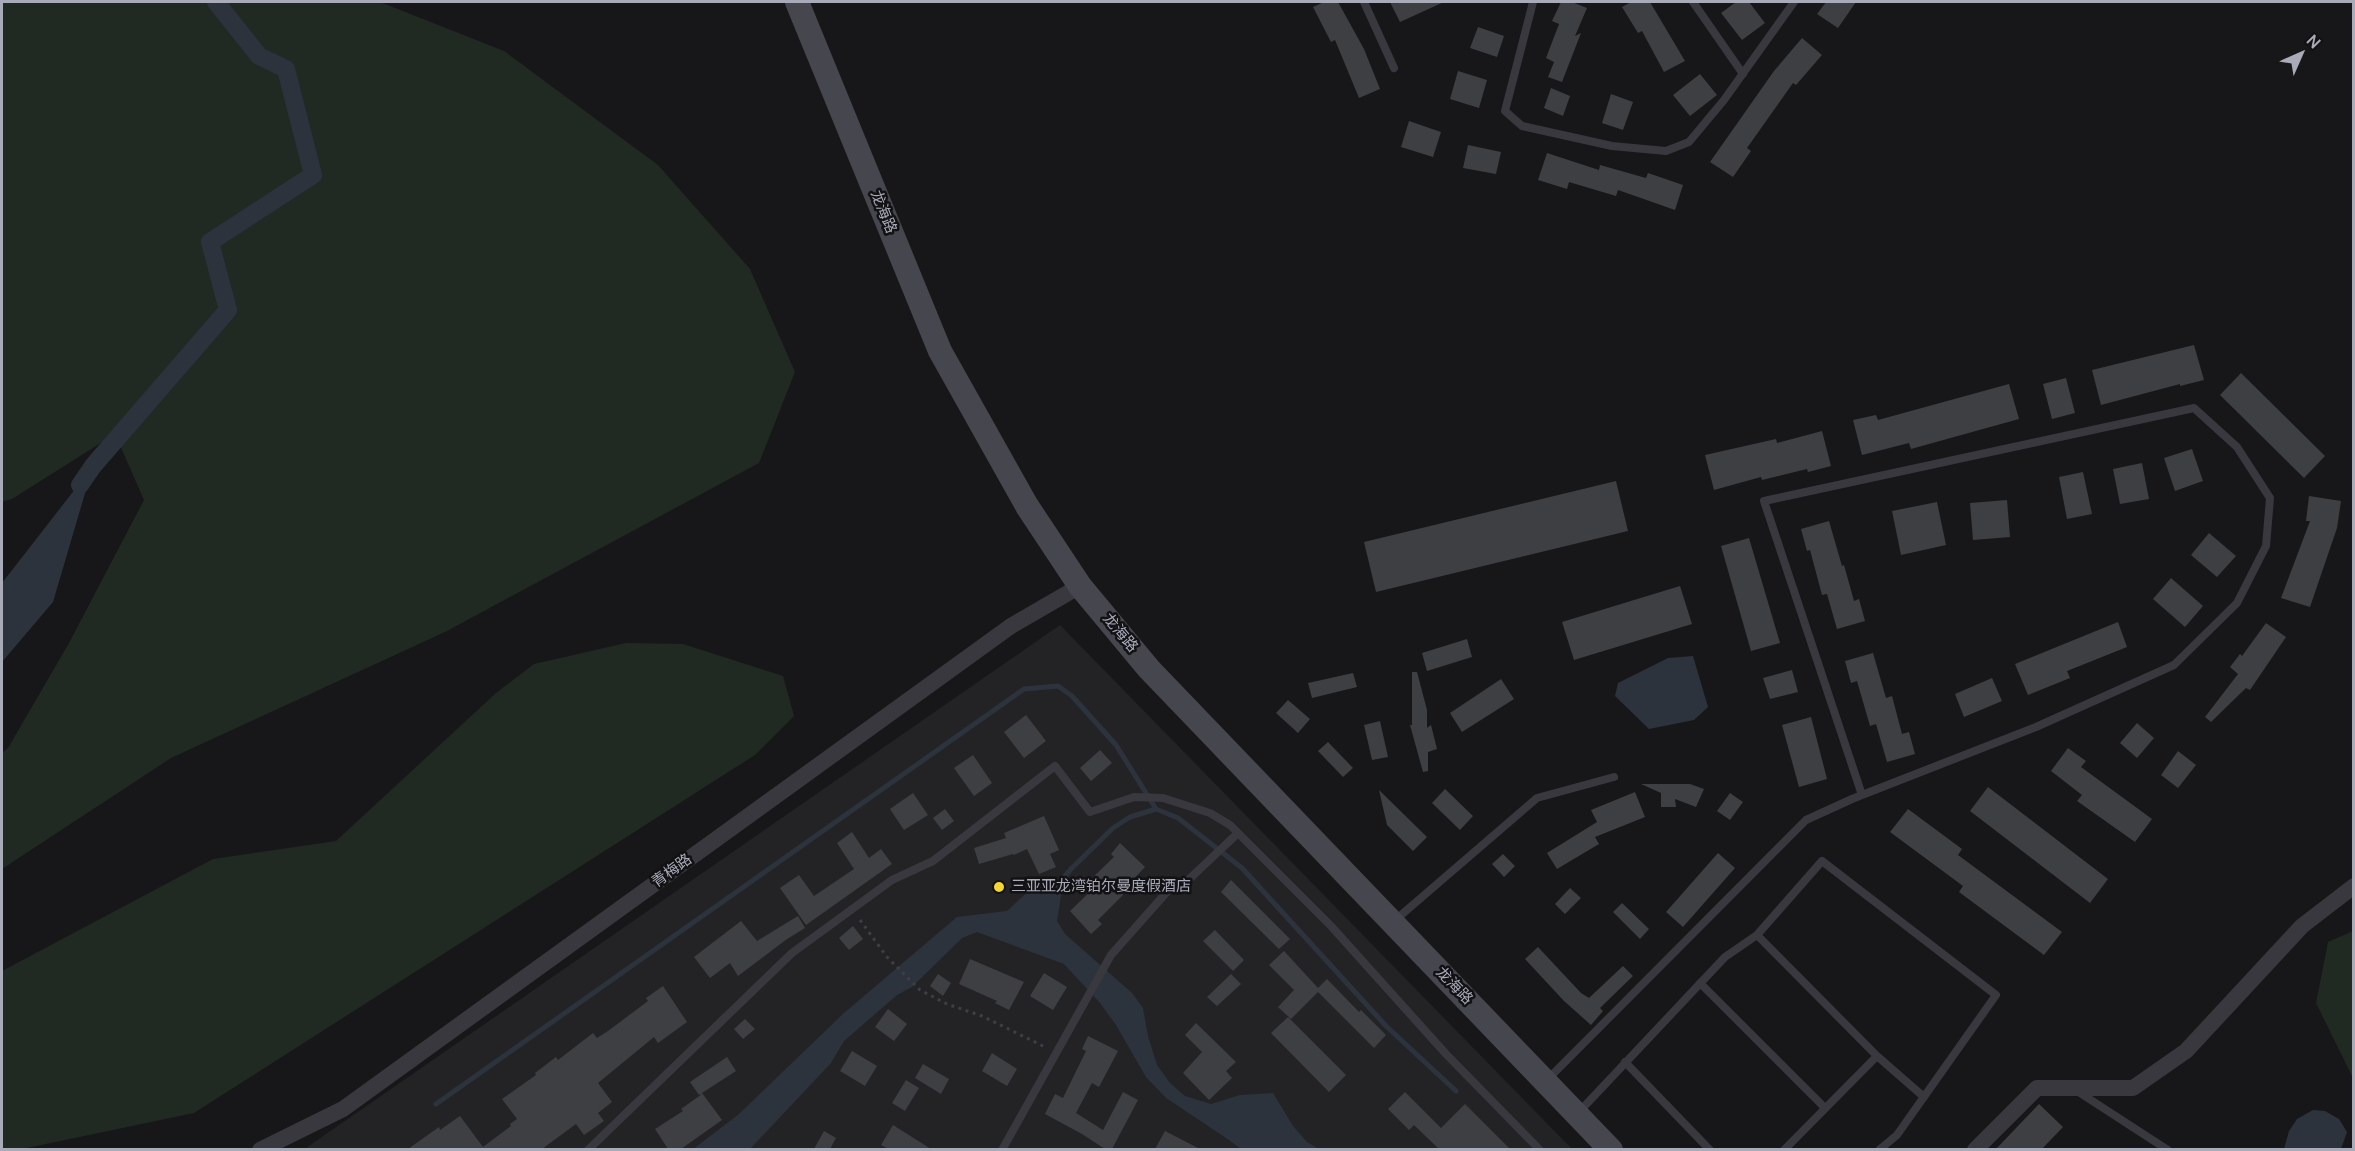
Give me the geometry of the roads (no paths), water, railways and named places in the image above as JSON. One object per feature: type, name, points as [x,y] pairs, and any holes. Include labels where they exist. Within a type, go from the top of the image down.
[{"type":"street","name":"龙海路","points":[[797,2],[940,351],[1027,506],[1080,586],[1149,669],[1611,1149]]},
{"type":"street","name":"青梅路","points":[[260,1149],[343,1109],[1011,626],[1080,586]]},
{"type":"street","points":[[1975,1149],[2037,1088],[2133,1088],[2186,1051],[2302,926],[2354,886]]},
{"type":"lane","points":[[1364,2],[1394,68]]},
{"type":"lane","points":[[1533,2],[1505,111],[1522,126],[1612,146],[1666,151],[1689,142],[1724,100],[1794,2]]},
{"type":"lane","points":[[1693,2],[1743,74]]},
{"type":"lane","points":[[1546,1082],[1806,820],[1862,795],[2036,727],[2174,665],[2237,603],[2266,546],[2270,498],[2237,447],[2194,408],[1764,501],[1862,795]]},
{"type":"lane","points":[[588,1149],[792,953],[892,880],[933,861],[1055,766],[1090,812],[1134,797],[1162,798],[1210,813],[1238,833],[1331,926],[1446,1054],[1540,1149]]},
{"type":"lane","points":[[1393,922],[1537,798],[1614,777]]},
{"type":"lane","points":[[1002,1149],[1112,955],[1174,884],[1184,885],[1238,833]]},
{"type":"lane","points":[[1577,1113],[1725,957],[1757,935],[1822,861],[1996,995],[1897,1135],[1880,1149]]},
{"type":"lane","points":[[1757,935],[1877,1056],[1923,1097]]},
{"type":"lane","points":[[1700,983],[1825,1108]]},
{"type":"lane","points":[[1784,1149],[1877,1056]]},
{"type":"lane","points":[[1625,1062],[1710,1149]]},
{"type":"lane","points":[[2074,1089],[2168,1149]]},
{"type":"waterway","points":[[80,485],[93,466],[228,310],[210,242],[313,175],[286,69],[259,56],[216,2]]},
{"type":"waterway","points":[[436,1104],[1024,689],[1058,686],[1072,696],[1116,745],[1156,809],[1178,818],[1242,868],[1386,1026],[1456,1091]]},
{"type":"waterway","points":[[1053,890],[1113,828],[1130,817],[1156,809]]},
{"type":"place","name":"三亚亚龙湾铂尔曼度假酒店","points":[[999,887]]}]
